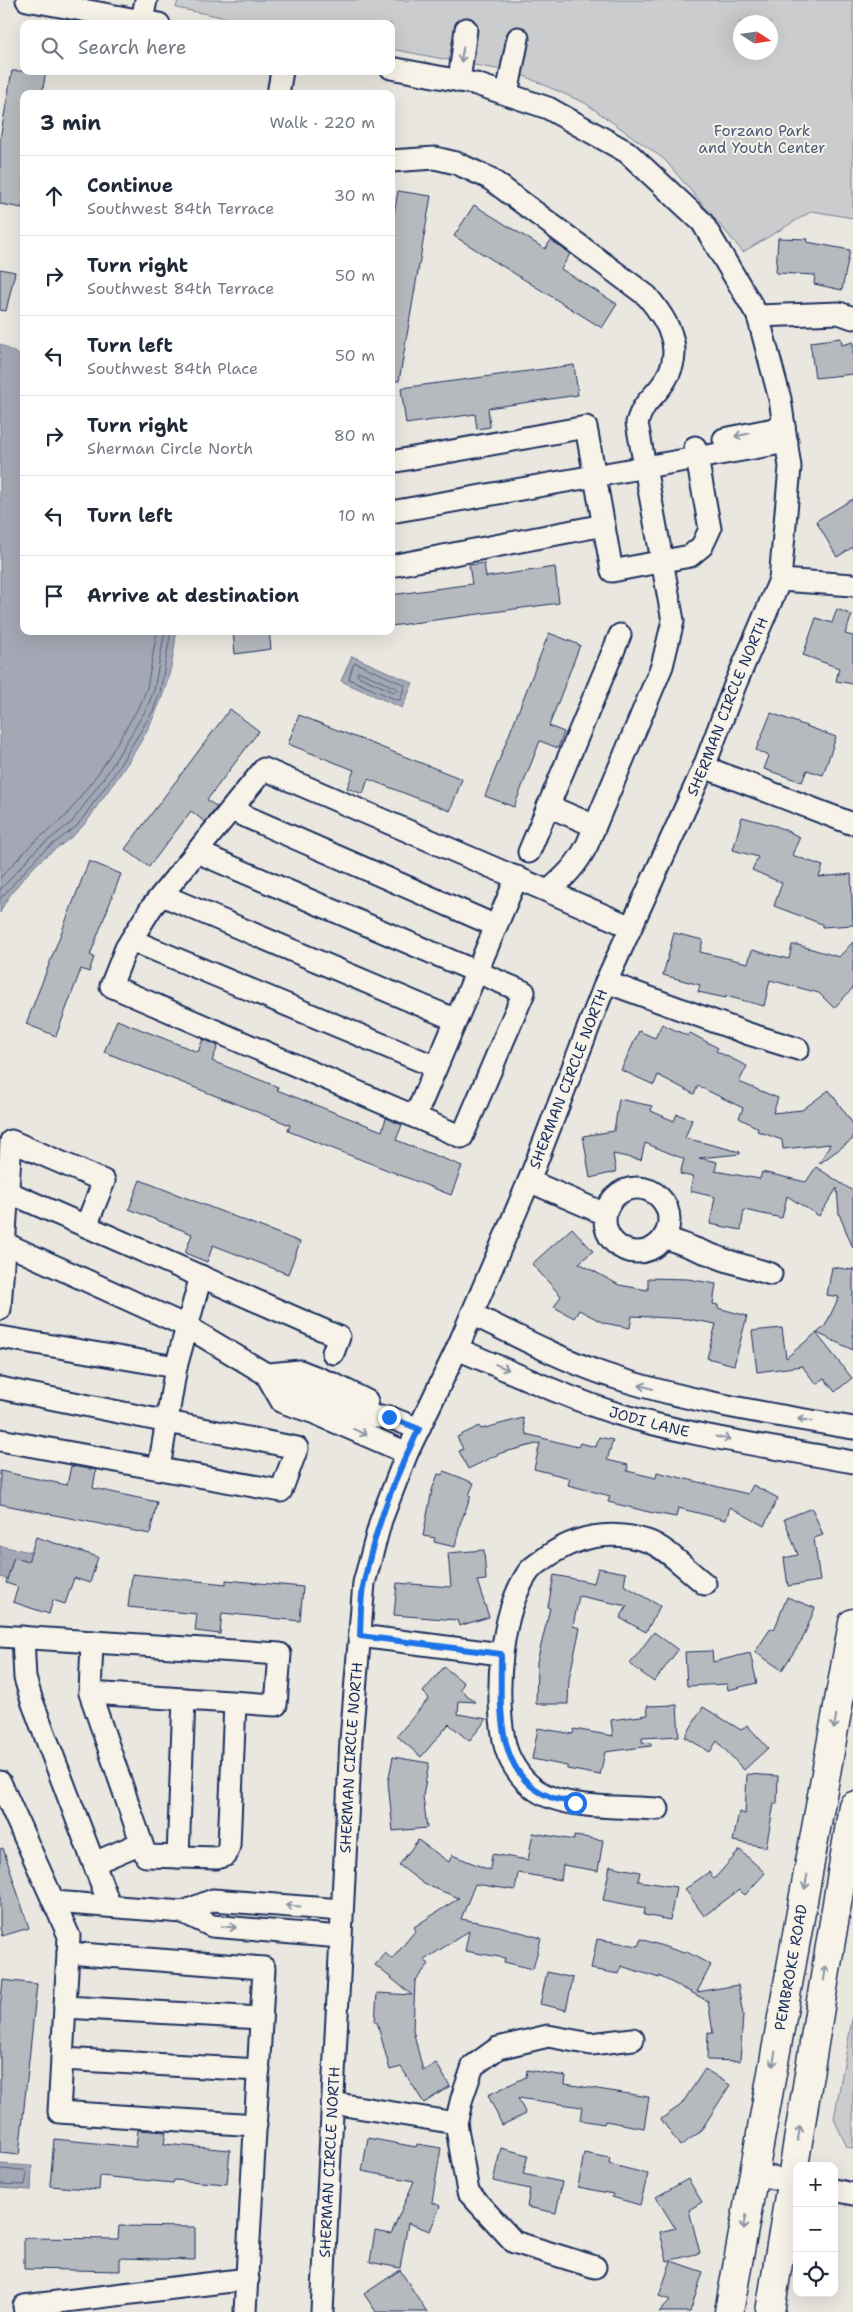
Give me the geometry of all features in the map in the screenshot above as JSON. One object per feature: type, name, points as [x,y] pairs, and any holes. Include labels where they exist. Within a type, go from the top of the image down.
[{"type":"main road","name":"PEMBROKE ROAD","points":[[729,2312],[853,1623]]},
{"type":"main road","points":[[797,2162],[853,1806]]},
{"type":"main road","points":[[770,2312],[793,2187]]},
{"type":"street","points":[[27,0],[114,8],[149,15]]},
{"type":"street","points":[[458,81],[466,29]]},
{"type":"street","points":[[507,94],[518,38]]},
{"type":"street","name":"SHERMAN CIRCLE NORTH","points":[[322,2312],[351,1740],[364,1583],[382,1520],[407,1453],[472,1314],[529,1181],[606,982],[704,767],[734,685],[780,580],[790,467],[780,398],[758,316],[702,222],[627,152],[548,108],[476,84],[395,69]]},
{"type":"street","points":[[279,90],[281,75]]},
{"type":"street","points":[[395,161],[435,158],[456,163],[489,178],[647,296],[663,315],[674,340],[673,364],[666,380],[641,409],[637,423],[673,621],[670,644],[577,865],[548,891]]},
{"type":"street","points":[[758,316],[839,314],[853,318]]},
{"type":"street","points":[[395,461],[586,427],[612,571],[690,556],[702,546],[710,529],[696,453],[700,444],[785,435]]},
{"type":"street","points":[[395,511],[645,468],[669,463],[696,453]]},
{"type":"street","points":[[395,565],[604,525]]},
{"type":"street","points":[[780,580],[853,584]]},
{"type":"street","points":[[528,852],[620,635]]},
{"type":"street","points":[[704,767],[850,823]]},
{"type":"street","points":[[197,852],[524,992],[462,1137],[111,986],[131,940],[162,895],[264,769],[631,927]]},
{"type":"street","points":[[548,806],[595,826]]},
{"type":"street","points":[[231,810],[496,926]]},
{"type":"street","points":[[415,1117],[517,878]]},
{"type":"street","points":[[162,895],[456,1020]]},
{"type":"street","points":[[131,940],[436,1067]]},
{"type":"street","points":[[606,982],[749,1034],[798,1049]]},
{"type":"street","points":[[0,1309],[11,1141],[104,1181],[86,1226]]},
{"type":"street","points":[[529,1181],[605,1214]]},
{"type":"street","points":[[634,1188],[644,1189],[654,1193],[662,1200],[668,1210],[669,1221],[664,1237],[653,1248],[643,1252],[632,1253],[613,1243],[607,1235],[604,1225],[605,1214],[608,1204],[620,1193],[634,1188]]},
{"type":"street","points":[[8,1192],[339,1337],[333,1353]]},
{"type":"street","points":[[664,1237],[725,1260],[771,1274]]},
{"type":"street","points":[[4,1243],[186,1326],[266,1374],[377,1417],[389,1417],[419,1429]]},
{"type":"street","points":[[159,1468],[176,1367],[201,1276]]},
{"type":"street","name":"JODI LANE","points":[[472,1314],[561,1358],[650,1388],[717,1404],[853,1428]]},
{"type":"street","points":[[0,1337],[176,1367]]},
{"type":"street","name":"JODI LANE","points":[[456,1349],[568,1397],[616,1413],[677,1429],[853,1462]]},
{"type":"street","points":[[266,1374],[282,1402],[315,1413],[407,1453]]},
{"type":"street","points":[[0,1388],[297,1448],[281,1491],[0,1440]]},
{"type":"street","points":[[658,1809],[575,1803],[552,1798],[536,1790],[516,1770],[504,1741],[501,1654],[515,1597],[530,1569],[555,1550],[575,1540],[598,1535],[626,1536],[649,1541],[705,1584]]},
{"type":"street","points":[[0,1636],[280,1654],[276,1705],[90,1693]]},
{"type":"street","points":[[360,1636],[501,1654]]},
{"type":"street","points":[[23,1637],[25,1678],[32,1701],[110,1906]]},
{"type":"street","points":[[92,1642],[90,1693],[146,1856],[217,1858],[226,1855],[229,1846],[235,1703]]},
{"type":"street","points":[[178,1857],[184,1700]]},
{"type":"street","points":[[0,1782],[69,1936],[59,2112],[256,2125]]},
{"type":"street","points":[[94,1863],[141,1843]]},
{"type":"street","points":[[183,1912],[213,1900],[342,1910]]},
{"type":"street","points":[[54,1902],[183,1912],[212,1926],[340,1937]]},
{"type":"street","points":[[68,1953],[264,1968],[245,2312]]},
{"type":"street","points":[[65,2007],[261,2018]]},
{"type":"street","points":[[595,2267],[514,2242],[468,2192],[456,2122],[473,2066],[498,2048],[548,2036],[591,2044],[632,2038]]},
{"type":"street","points":[[62,2059],[258,2070]]},
{"type":"street","points":[[332,2103],[456,2122]]},
{"type":"street","points":[[754,2174],[793,2182]]},
{"type":"street","points":[[838,2191],[853,2194]]},
{"type":"street","points":[[25,2312],[24,2306],[248,2279]]},
{"type":"green space","name":"Forzano Park and Youth Center","points":[[178,0],[853,0],[853,218],[812,211],[743,252],[664,159],[585,103],[517,73],[395,50],[395,20],[238,20],[176,8]]},
{"type":"green space","points":[[853,2014],[853,2148],[847,2147],[834,2119]]},
{"type":"water","points":[[0,344],[20,356],[20,635],[176,635],[168,678],[161,699],[152,720],[129,760],[83,826],[34,867],[14,890],[0,913]]},
{"type":"water","points":[[352,656],[413,683],[402,708],[341,681]]},
{"type":"water","points":[[0,1546],[41,1554],[35,1585],[0,1577]]},
{"type":"water","points":[[0,2164],[32,2166],[31,2190],[0,2188]]},
{"type":"building","points":[[12,71],[20,71],[20,75],[45,75],[43,90],[20,90],[20,208],[0,204],[0,139]]},
{"type":"building","points":[[398,191],[431,196],[399,381],[395,381],[395,208]]},
{"type":"building","points":[[474,205],[545,249],[551,240],[570,254],[561,269],[617,304],[602,328],[454,236]]},
{"type":"building","points":[[778,238],[808,239],[807,242],[850,250],[842,290],[814,284],[815,275],[776,273]]},
{"type":"building","points":[[0,269],[15,272],[6,311],[0,310]]},
{"type":"building","points":[[841,338],[842,345],[853,342],[853,374],[815,378],[810,342]]},
{"type":"building","points":[[574,365],[578,395],[488,408],[490,427],[477,429],[475,414],[406,424],[401,388]]},
{"type":"building","points":[[853,499],[853,547],[837,557],[816,521]]},
{"type":"building","points":[[484,563],[486,577],[555,567],[559,603],[395,625],[395,594],[472,584],[469,565]]},
{"type":"building","points":[[837,609],[852,615],[845,634],[853,636],[853,684],[836,681],[839,668],[803,655],[816,618],[832,623]]},
{"type":"building","points":[[549,633],[580,645],[549,726],[564,732],[558,748],[540,741],[514,807],[485,796]]},
{"type":"building","points":[[233,635],[269,635],[271,649],[235,654]]},
{"type":"building","points":[[230,709],[259,731],[207,800],[217,807],[205,822],[191,811],[149,867],[125,849]]},
{"type":"building","points":[[771,713],[836,737],[823,775],[807,770],[802,782],[764,769],[769,756],[756,750]]},
{"type":"building","points":[[299,715],[462,779],[450,811],[368,779],[363,794],[347,788],[354,770],[288,744]]},
{"type":"building","points":[[742,817],[776,826],[800,837],[792,855],[823,866],[819,877],[851,874],[853,925],[822,927],[822,924],[774,906],[782,883],[752,870],[758,857],[733,850]]},
{"type":"building","points":[[89,861],[121,874],[90,955],[94,957],[89,972],[81,969],[56,1036],[26,1024]]},
{"type":"building","points":[[674,933],[703,940],[700,952],[748,963],[752,950],[789,959],[792,945],[839,957],[853,942],[853,988],[834,1008],[819,993],[770,980],[764,1006],[726,996],[726,998],[698,992],[700,985],[663,975]]},
{"type":"building","points":[[117,1020],[198,1052],[203,1039],[218,1046],[212,1061],[278,1087],[277,1090],[382,1131],[386,1118],[402,1125],[396,1140],[462,1166],[451,1195],[288,1131],[290,1125],[104,1052]]},
{"type":"building","points":[[662,1024],[688,1036],[690,1033],[718,1048],[716,1051],[747,1066],[739,1082],[778,1098],[773,1113],[802,1110],[829,1090],[853,1124],[853,1139],[819,1164],[830,1144],[783,1149],[782,1140],[757,1131],[758,1128],[739,1118],[743,1108],[698,1086],[694,1094],[658,1075],[654,1085],[621,1070],[639,1031],[655,1038]]},
{"type":"building","points":[[619,1099],[652,1106],[651,1111],[674,1121],[677,1114],[692,1120],[685,1138],[740,1152],[740,1154],[699,1158],[717,1162],[715,1171],[760,1179],[762,1172],[806,1182],[816,1167],[853,1191],[853,1248],[839,1214],[837,1188],[819,1216],[787,1196],[782,1218],[744,1210],[741,1230],[710,1224],[715,1197],[690,1191],[693,1177],[680,1174],[684,1159],[645,1143],[641,1160],[613,1154],[616,1172],[590,1178],[583,1136],[614,1131]]},
{"type":"building","points":[[140,1180],[300,1242],[288,1274],[213,1245],[207,1262],[185,1253],[192,1234],[129,1209]]},
{"type":"building","points":[[572,1228],[593,1251],[579,1263],[619,1285],[648,1290],[648,1278],[688,1279],[716,1284],[713,1304],[718,1305],[718,1308],[747,1316],[734,1365],[707,1358],[716,1324],[688,1319],[632,1316],[630,1328],[604,1323],[579,1310],[574,1318],[554,1307],[561,1296],[532,1264]]},
{"type":"building","points":[[832,1267],[852,1270],[853,1268],[853,1350],[817,1333],[825,1326],[839,1297],[827,1295]]},
{"type":"building","points":[[782,1328],[786,1358],[816,1333],[852,1378],[835,1392],[824,1378],[816,1384],[802,1366],[757,1372],[752,1331]]},
{"type":"building","points":[[523,1418],[526,1434],[578,1447],[580,1443],[596,1447],[599,1437],[613,1440],[607,1460],[628,1465],[627,1471],[656,1478],[657,1472],[748,1494],[753,1485],[778,1498],[764,1526],[730,1507],[726,1520],[678,1508],[676,1517],[649,1512],[608,1502],[610,1496],[568,1485],[570,1478],[534,1469],[540,1443],[501,1453],[468,1469],[459,1451],[463,1449],[457,1437],[479,1426],[481,1429]]},
{"type":"building","points":[[71,1466],[96,1470],[93,1488],[157,1502],[150,1534],[0,1504],[0,1471],[67,1485]]},
{"type":"building","points":[[444,1471],[474,1483],[460,1524],[455,1547],[434,1542],[435,1538],[423,1536],[432,1490],[438,1474],[443,1475]]},
{"type":"building","points":[[812,1508],[823,1535],[814,1538],[820,1581],[788,1586],[784,1558],[798,1555],[784,1519]]},
{"type":"building","points":[[36,1537],[98,1557],[90,1583],[74,1578],[65,1604],[53,1600],[49,1614],[13,1602],[18,1587],[6,1583],[14,1557],[28,1562]]},
{"type":"building","points":[[484,1550],[486,1580],[477,1581],[489,1617],[459,1626],[457,1620],[394,1615],[397,1583],[451,1587],[448,1553]]},
{"type":"building","points":[[598,1568],[626,1573],[624,1585],[660,1606],[646,1632],[620,1618],[627,1606],[579,1596],[573,1626],[580,1628],[569,1679],[568,1704],[536,1704],[537,1662],[550,1608],[548,1607],[554,1575],[594,1583]]},
{"type":"building","points":[[132,1574],[226,1584],[226,1580],[303,1587],[300,1621],[222,1613],[220,1634],[195,1631],[197,1614],[128,1607]]},
{"type":"building","points":[[787,1597],[815,1608],[803,1638],[782,1670],[755,1652],[771,1628],[774,1630]]},
{"type":"building","points":[[654,1632],[678,1650],[654,1682],[630,1664]]},
{"type":"building","points":[[712,1651],[713,1662],[750,1653],[757,1683],[728,1690],[727,1684],[687,1686],[685,1652]]},
{"type":"building","points":[[444,1667],[464,1683],[460,1689],[475,1702],[459,1701],[458,1714],[487,1719],[469,1741],[449,1724],[421,1757],[397,1736],[429,1698],[423,1692]]},
{"type":"building","points":[[677,1705],[679,1736],[642,1738],[642,1742],[651,1743],[651,1746],[605,1752],[600,1775],[567,1769],[567,1766],[532,1759],[538,1728],[573,1734],[574,1729],[613,1736],[611,1720],[648,1715],[647,1706]]},
{"type":"building","points":[[703,1707],[741,1730],[747,1725],[768,1748],[744,1770],[717,1741],[710,1752],[685,1737]]},
{"type":"building","points":[[393,1757],[429,1763],[423,1796],[427,1828],[393,1831],[388,1782]]},
{"type":"building","points":[[747,1774],[778,1776],[777,1804],[774,1804],[766,1847],[733,1841],[739,1812],[745,1814]]},
{"type":"building","points":[[533,1833],[574,1840],[574,1836],[603,1840],[598,1871],[563,1865],[561,1880],[518,1873],[515,1890],[475,1884],[461,1919],[499,1926],[541,1938],[533,1969],[504,1962],[505,1958],[465,1951],[469,1931],[424,1960],[429,1964],[415,1981],[413,2030],[423,2071],[436,2063],[450,2086],[424,2103],[401,2067],[390,2070],[377,2022],[375,2022],[377,1993],[412,1995],[375,1965],[385,1953],[392,1959],[416,1930],[414,1927],[459,1898],[424,1884],[399,1865],[418,1840],[449,1862],[452,1855],[490,1870],[492,1854],[528,1860]]},
{"type":"building","points":[[3,1848],[29,1928],[2,1936],[0,1928],[0,1849]]},
{"type":"building","points":[[740,1850],[765,1873],[745,1895],[739,1890],[704,1916],[685,1889],[709,1872],[714,1879]]},
{"type":"building","points":[[610,1866],[640,1872],[638,1881],[676,1887],[670,1920],[644,1915],[645,1908],[603,1900]]},
{"type":"building","points":[[597,1939],[638,1946],[641,1939],[684,1953],[685,1951],[711,1965],[697,1992],[738,1985],[743,2015],[740,2061],[707,2060],[708,2032],[713,2033],[708,2001],[659,1976],[659,1978],[621,1966],[619,1974],[591,1969]]},
{"type":"building","points":[[547,1972],[573,1978],[566,2010],[540,2004]]},
{"type":"building","points":[[3,1980],[37,1984],[19,2155],[0,2153],[0,2008]]},
{"type":"building","points":[[705,2069],[730,2085],[700,2132],[680,2146],[661,2119],[681,2105]]},
{"type":"building","points":[[527,2070],[566,2076],[565,2084],[649,2097],[644,2128],[605,2121],[604,2124],[580,2120],[582,2107],[518,2098],[526,2114],[502,2125],[488,2095],[526,2077]]},
{"type":"building","points":[[138,2130],[166,2132],[164,2144],[230,2150],[227,2184],[174,2180],[173,2183],[100,2176],[99,2190],[50,2186],[54,2139],[136,2147]]},
{"type":"building","points":[[368,2138],[416,2147],[417,2144],[441,2148],[432,2202],[440,2206],[430,2231],[408,2223],[400,2268],[370,2262],[375,2231],[391,2234],[414,2181],[362,2171]]},
{"type":"building","points":[[501,2148],[528,2155],[523,2174],[562,2182],[556,2213],[527,2207],[530,2189],[493,2181]]},
{"type":"building","points":[[584,2153],[610,2158],[609,2164],[648,2174],[640,2205],[612,2197],[613,2194],[578,2187]]},
{"type":"building","points":[[688,2179],[702,2202],[689,2210],[700,2253],[667,2261],[660,2232],[675,2228],[656,2197]]},
{"type":"building","points":[[119,2226],[195,2227],[195,2260],[120,2258],[120,2271],[24,2269],[24,2238],[118,2239]]},
{"type":"building","points":[[671,2261],[703,2272],[690,2312],[659,2312],[670,2300],[659,2296]]},
{"type":"building","points":[[400,2270],[427,2312],[376,2312],[364,2294]]},
{"type":"route","points":[[389,1417],[419,1429],[407,1453],[382,1520],[364,1583],[360,1636],[501,1654],[501,1699],[504,1741],[516,1770],[536,1790],[552,1798],[575,1803]]}]
